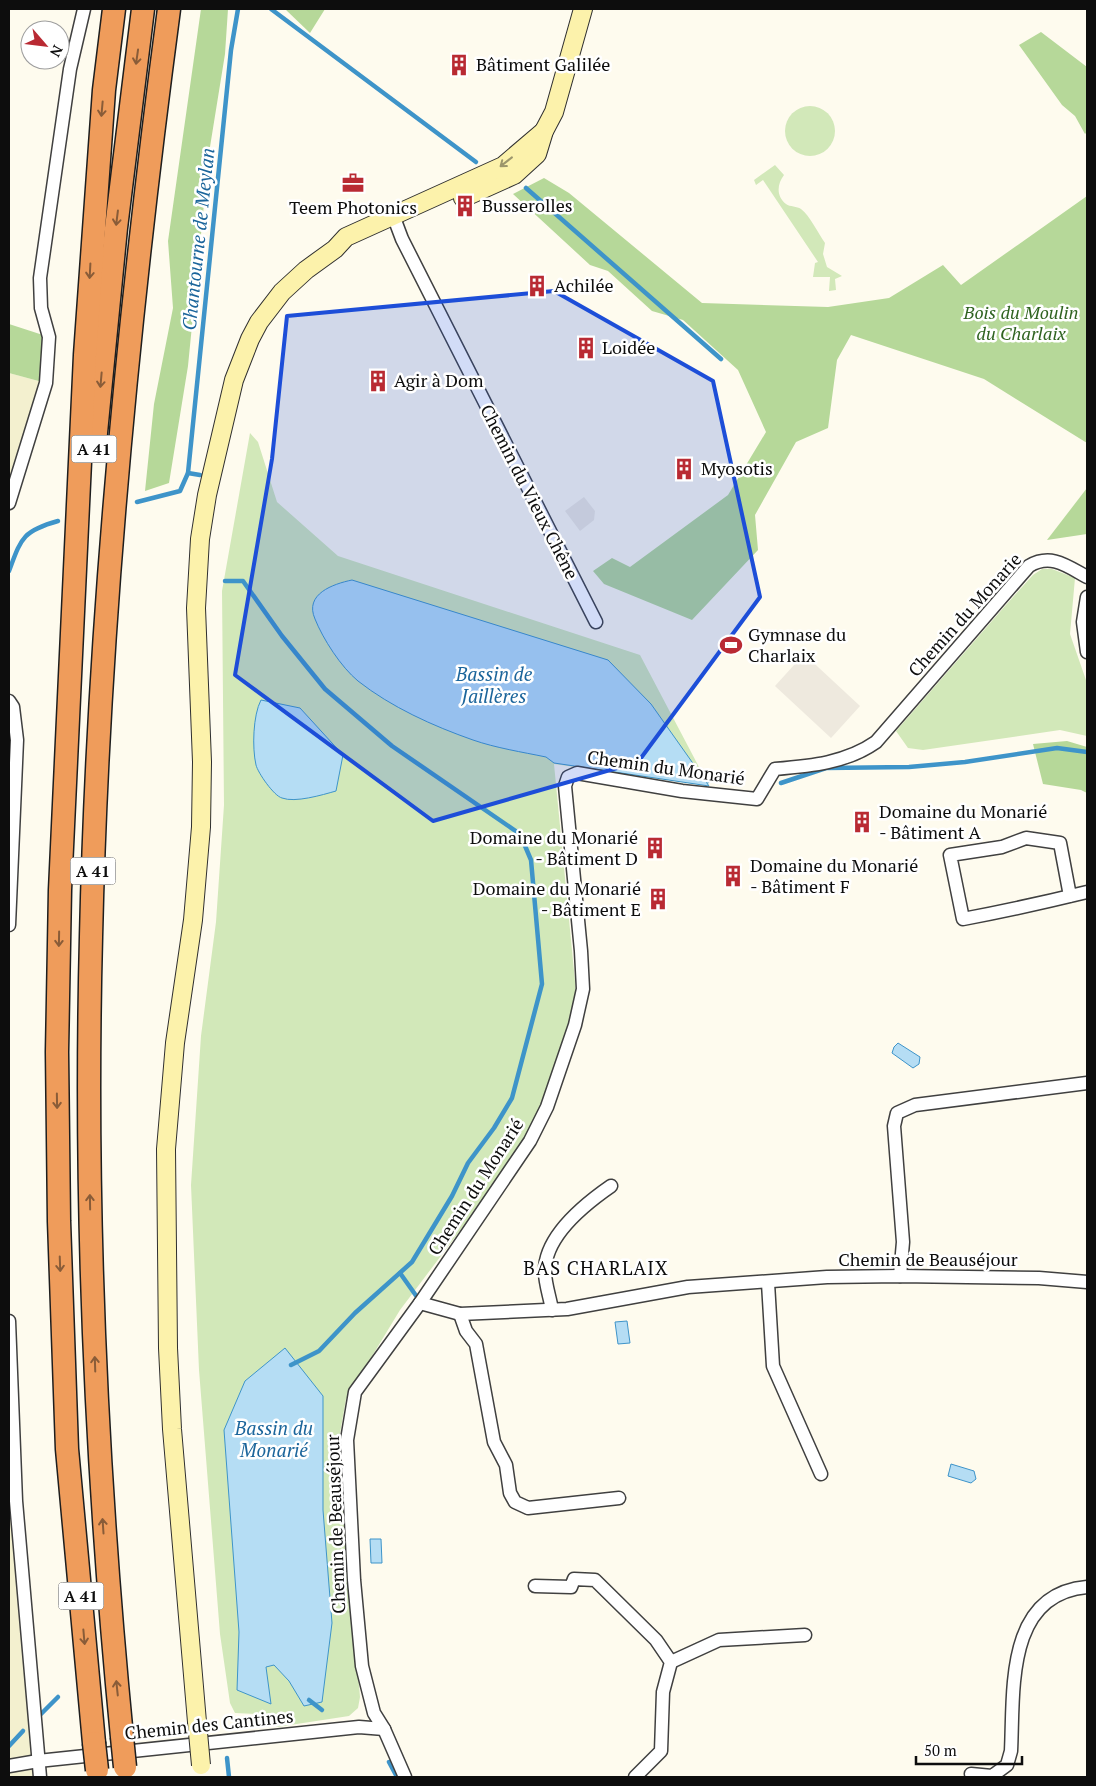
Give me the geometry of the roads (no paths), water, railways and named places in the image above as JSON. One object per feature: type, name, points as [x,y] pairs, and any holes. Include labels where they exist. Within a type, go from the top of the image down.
[{"type":"highway","points":[[60,890],[92,231],[104,90],[114,9]]},
{"type":"highway","name":"A 41","points":[[97,1774],[67,1449],[62,1333],[57,1052],[60,890],[102,364],[143,9]]},
{"type":"highway","name":"A 41","points":[[126,1772],[103,1520],[95,1374],[89,1106],[91,928],[96,792],[115,494],[140,233],[169,9]]},
{"type":"main road","points":[[201,1771],[172,1429],[168,1339],[166,1148],[175,1043],[193,920],[201,827],[202,762],[197,644],[198,578],[200,539],[207,495],[240,360],[259,322],[282,292],[306,270],[335,249],[351,246],[395,220],[514,175],[537,154],[544,131],[554,112],[583,9]]},
{"type":"street","points":[[9,503],[46,383],[48,337],[41,308],[40,278],[70,68],[84,9]]},
{"type":"street","name":"Chemin du Vieux Chêne","points":[[395,220],[596,622]]},
{"type":"street","name":"Chemin du Monarie","points":[[884,734],[1029,566],[1039,560],[1049,559],[1087,576]]},
{"type":"street","points":[[1087,597],[1083,622],[1087,652]]},
{"type":"street","points":[[9,701],[13,707],[16,740],[9,925]]},
{"type":"street","name":"Chemin du Monarié","points":[[420,1303],[530,1141],[546,1107],[575,1025],[583,989],[565,786],[568,777],[577,773],[682,791],[757,799],[775,769],[842,759],[861,752],[884,734]]},
{"type":"street","points":[[1070,896],[1060,843],[1026,838],[1002,847],[950,855],[963,919],[1024,908],[1087,892]]},
{"type":"street","points":[[900,1276],[903,1242],[894,1126],[897,1113],[915,1105],[1087,1083]]},
{"type":"street","points":[[552,1310],[545,1271],[548,1251],[578,1209],[610,1186]]},
{"type":"street","name":"Chemin de Beauséjour","points":[[405,1777],[384,1729],[374,1713],[362,1666],[354,1580],[347,1440],[355,1392],[420,1303],[460,1314],[552,1310],[688,1287],[827,1278],[900,1276],[1039,1278],[1087,1282]]},
{"type":"street","points":[[768,1283],[773,1366],[821,1474]]},
{"type":"street","points":[[460,1314],[466,1331],[476,1344],[494,1442],[506,1465],[510,1493],[516,1502],[528,1508],[619,1498]]},
{"type":"street","points":[[9,1321],[16,1501],[40,1777]]},
{"type":"street","points":[[535,1586],[572,1587],[574,1579],[595,1580],[656,1640],[671,1662],[663,1692],[661,1751],[635,1777]]},
{"type":"street","points":[[971,1774],[992,1776],[1007,1764],[1011,1751],[1016,1662],[1020,1639],[1034,1614],[1049,1600],[1070,1589],[1087,1588]]},
{"type":"street","points":[[671,1662],[719,1640],[805,1635]]},
{"type":"street","name":"Chemin des Cantines","points":[[9,1766],[38,1761],[359,1727],[384,1729]]},
{"type":"water","name":"Bassin de Jaillères","points":[[352,580],[608,660],[651,704],[709,786],[554,763],[546,757],[500,748],[443,729],[384,699],[358,681],[345,668],[333,652],[315,619],[313,603],[317,597],[337,584]]},
{"type":"water","points":[[261,700],[300,708],[343,755],[336,791],[294,800],[282,798],[271,789],[257,769],[255,758],[255,723]]},
{"type":"water","points":[[898,1043],[920,1057],[919,1064],[913,1068],[892,1053]]},
{"type":"water","points":[[627,1321],[630,1343],[618,1344],[615,1322]]},
{"type":"water","name":"Bassin du Monarié","points":[[285,1348],[323,1396],[323,1510],[332,1623],[322,1702],[304,1706],[289,1681],[274,1665],[266,1667],[271,1704],[237,1690],[239,1632],[224,1430],[245,1381]]},
{"type":"water","points":[[951,1464],[974,1471],[976,1479],[971,1483],[948,1476]]},
{"type":"water","points":[[370,1539],[381,1539],[382,1563],[371,1563]]},
{"type":"waterway","name":"Chantourne de Meylan","points":[[137,502],[180,491],[188,473],[231,50],[238,9]]},
{"type":"waterway","points":[[271,9],[476,162]]},
{"type":"waterway","points":[[526,188],[721,359]]},
{"type":"waterway","points":[[188,473],[200,475]]},
{"type":"waterway","name":"Chantourne de Meylan","points":[[9,571],[24,538],[37,529],[58,521]]},
{"type":"waterway","points":[[225,581],[243,581],[282,636],[325,689],[392,746],[520,834],[531,860],[542,984],[512,1098],[494,1128],[468,1163],[452,1196],[412,1262],[355,1313],[319,1351],[291,1365]]},
{"type":"waterway","points":[[781,783],[826,768],[909,767],[965,762],[1057,748],[1087,752]]},
{"type":"waterway","points":[[698,771],[708,781]]},
{"type":"waterway","points":[[400,1273],[417,1297]]},
{"type":"waterway","points":[[39,1716],[58,1697]]},
{"type":"waterway","points":[[309,1700],[322,1710]]},
{"type":"waterway","points":[[9,1746],[23,1731]]},
{"type":"waterway","points":[[227,1758],[229,1777]]},
{"type":"waterway","points":[[389,1762],[397,1777]]},
{"type":"place","name":"Bâtiment Galilée","points":[[459,65]]},
{"type":"place","name":"Teem Photonics","points":[[353,183]]},
{"type":"place","name":"Busserolles","points":[[465,206]]},
{"type":"place","name":"Achilée","points":[[537,286]]},
{"type":"place","name":"Loidée","points":[[586,348]]},
{"type":"place","name":"Agir à Dom","points":[[378,381]]},
{"type":"place","name":"Myosotis","points":[[684,469]]},
{"type":"place","name":"Gymnase du Charlaix","points":[[731,645]]},
{"type":"place","name":"Domaine du Monarié - Bâtiment A","points":[[862,822]]},
{"type":"place","name":"Domaine du Monarié - Bâtiment D","points":[[655,848]]},
{"type":"place","name":"Domaine du Monarié - Bâtiment F","points":[[733,876]]},
{"type":"place","name":"Domaine du Monarié - Bâtiment E","points":[[658,899]]},
{"type":"district","name":"BAS CHARLAIX","points":[[596,1268]]},
{"type":"park label","name":"Bois du Moulin du Charlaix","points":[[1021,323]]}]
